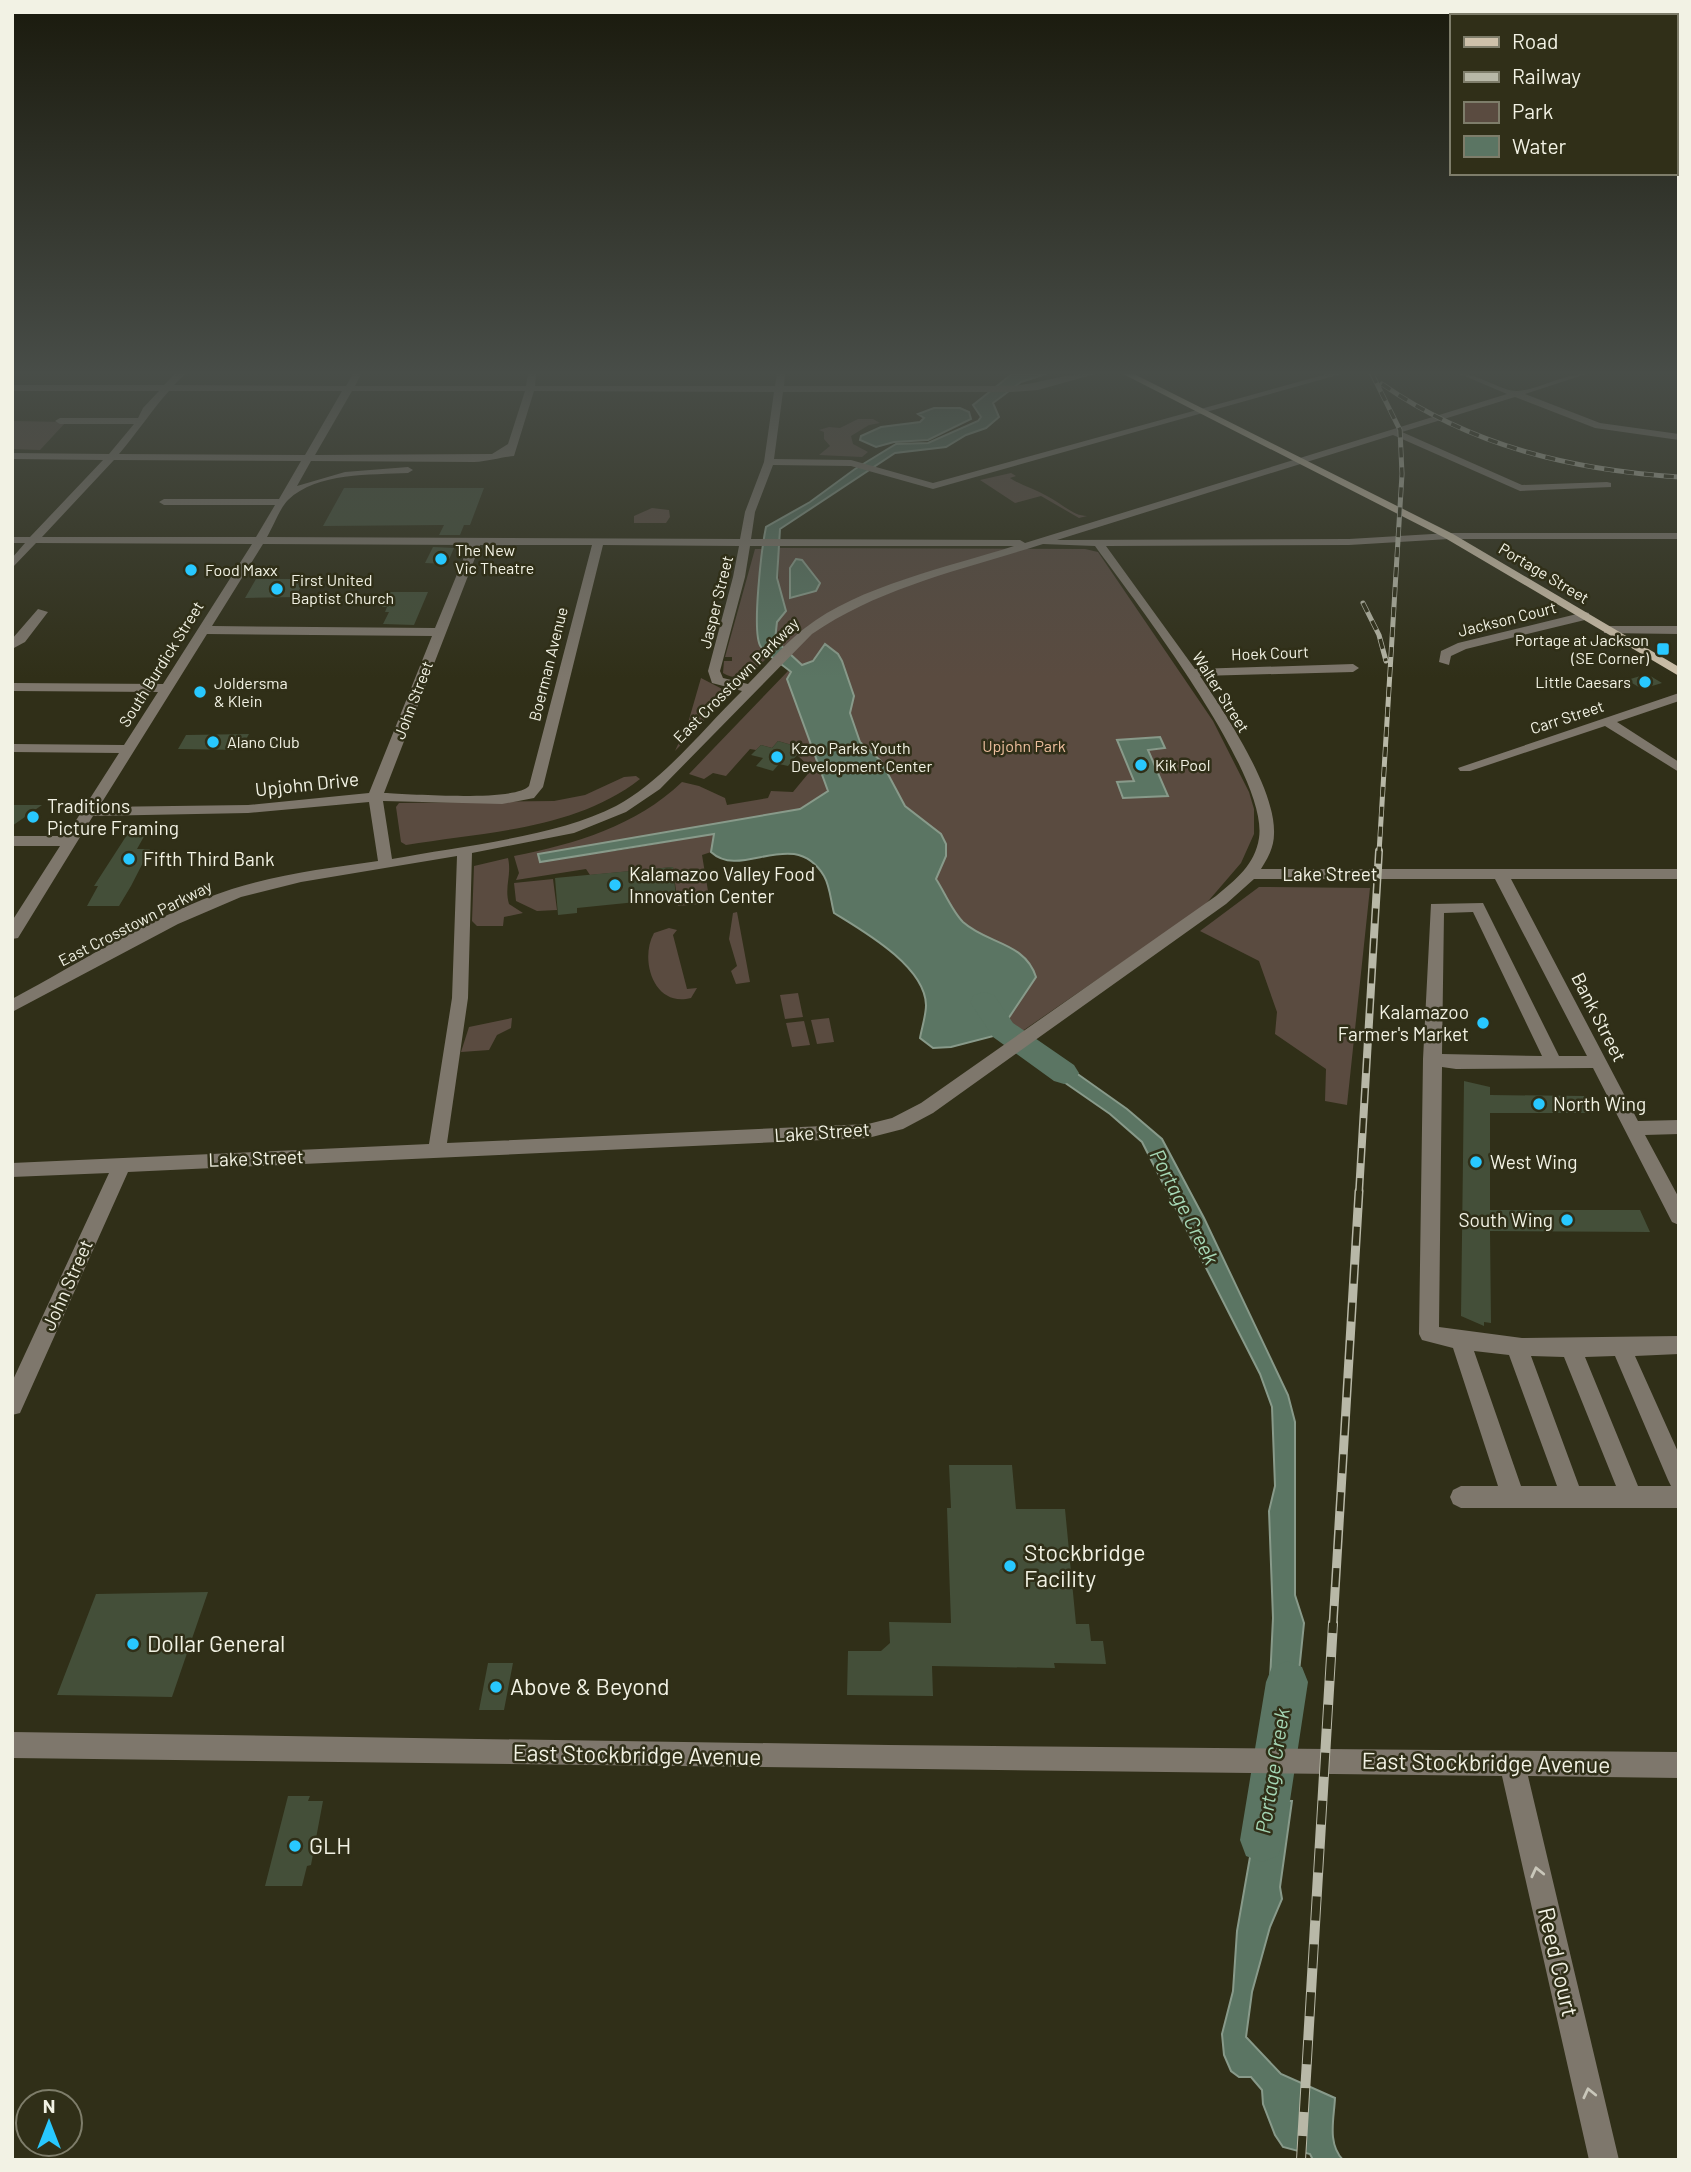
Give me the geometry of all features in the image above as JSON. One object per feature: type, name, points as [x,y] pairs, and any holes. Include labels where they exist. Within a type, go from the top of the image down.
[{"type":"main road","name":"Portage Street","points":[[1329,475],[1449,536],[1679,672]]},
{"type":"street","points":[[12,565],[94,475]]},
{"type":"street","name":"South Burdick Street","points":[[12,934],[298,475]]},
{"type":"street","points":[[164,502],[283,501],[301,488],[333,477],[350,475]]},
{"type":"street","name":"Jasper Street","points":[[750,689],[723,683],[714,677],[750,512],[764,475]]},
{"type":"street","points":[[895,475],[933,486],[972,475]]},
{"type":"street","name":"East Crosstown Parkway","points":[[12,1006],[173,920],[236,892],[301,877],[386,865],[569,830],[621,809],[655,786],[787,651],[818,623],[870,596],[1249,475]]},
{"type":"street","points":[[1492,475],[1520,488],[1607,485]]},
{"type":"street","points":[[12,540],[1098,543],[1349,542],[1449,536],[1679,536]]},
{"type":"street","name":"John Street","points":[[375,797],[476,540]]},
{"type":"street","name":"Boerman Avenue","points":[[529,795],[536,787],[598,540]]},
{"type":"street","name":"Walter Street","points":[[1098,543],[1228,734],[1264,808],[1265,843],[1250,874]]},
{"type":"street","points":[[12,645],[21,639],[42,612]]},
{"type":"street","name":"Jackson Court","points":[[1445,662],[1446,654],[1461,646],[1585,616]]},
{"type":"street","points":[[203,630],[440,632]]},
{"type":"street","points":[[1608,630],[1679,630]]},
{"type":"street","name":"Hoek Court","points":[[1189,673],[1353,668]]},
{"type":"street","points":[[12,687],[167,688]]},
{"type":"street","name":"Carr Street","points":[[1465,768],[1679,697]]},
{"type":"street","points":[[1608,722],[1679,768]]},
{"type":"street","points":[[12,748],[129,749]]},
{"type":"street","name":"Upjohn Drive","points":[[89,811],[248,809],[375,797],[502,800],[529,795]]},
{"type":"street","points":[[375,797],[386,865]]},
{"type":"street","points":[[12,841],[69,841]]},
{"type":"street","points":[[437,1150],[460,998],[466,850]]},
{"type":"street","name":"Lake Street","points":[[12,1170],[868,1130],[897,1124],[927,1108],[1227,895],[1250,874],[1679,874]]},
{"type":"street","name":"Bank Street","points":[[1501,874],[1679,1217]]},
{"type":"street","points":[[1553,1062],[1478,907],[1436,908],[1429,1334],[1461,1342],[1517,1347],[1677,1348]]},
{"type":"street","points":[[1432,1059],[1456,1063],[1599,1062]]},
{"type":"street","points":[[1633,1128],[1679,1127]]},
{"type":"street","name":"John Street","points":[[12,1406],[122,1164]]},
{"type":"street","points":[[1461,1342],[1513,1497]]},
{"type":"street","points":[[1517,1347],[1572,1497]]},
{"type":"street","points":[[1571,1348],[1631,1497]]},
{"type":"street","points":[[1621,1348],[1679,1480]]},
{"type":"street","points":[[1461,1497],[1679,1497]]},
{"type":"street","name":"East Stockbridge Avenue","points":[[12,1745],[851,1758],[1679,1765]]},
{"type":"street","name":"Reed Court","points":[[1512,1764],[1604,2160]]},
{"type":"green space","points":[[1015,475],[1010,478],[1072,512],[1087,516],[1079,518],[1041,496],[1015,503],[980,480]]},
{"type":"green space","points":[[652,508],[669,510],[670,517],[666,523],[634,523],[634,516]]},
{"type":"green space","name":"Upjohn Park","points":[[779,548],[1085,549],[1098,552],[1213,721],[1249,792],[1254,809],[1254,834],[1241,863],[1204,906],[1021,1032],[1009,1028],[775,643],[777,622],[785,604],[778,590]]},
{"type":"green space","points":[[755,549],[764,549],[757,608],[758,636],[769,656],[748,674],[742,677],[730,676],[723,673],[724,661],[732,661],[732,657],[725,657]]},
{"type":"green space","points":[[788,671],[791,673],[787,679],[828,791],[800,809],[538,854],[615,851],[714,834],[711,852],[702,855],[710,903],[678,906],[673,867],[590,875],[586,869],[516,880],[519,873],[514,856],[560,846],[625,822],[682,782],[699,786],[725,798],[727,805],[768,798],[771,791],[793,792],[812,769],[797,755],[789,753],[795,746],[778,741],[772,748],[761,745],[756,750],[750,749],[726,776],[713,773],[704,779],[689,774]]},
{"type":"green space","points":[[701,678],[730,693],[675,751],[688,723]]},
{"type":"green space","points":[[636,776],[640,779],[615,796],[558,819],[498,832],[406,845],[401,842],[396,807],[399,803],[554,801],[585,795],[624,777]]},
{"type":"green space","points":[[508,858],[509,904],[523,913],[504,917],[503,926],[477,926],[472,921],[474,866]]},
{"type":"green space","points":[[553,879],[557,910],[537,911],[516,901],[514,883]]},
{"type":"green space","points":[[1259,887],[1370,888],[1347,1105],[1325,1101],[1326,1069],[1275,1034],[1277,1012],[1259,961],[1200,931]]},
{"type":"green space","points":[[737,912],[750,982],[736,984],[731,971],[737,966],[729,939],[733,913]]},
{"type":"green space","points":[[669,928],[677,930],[673,935],[687,989],[697,988],[691,998],[678,999],[668,996],[659,989],[649,968],[648,956],[654,933]]},
{"type":"green space","points":[[798,993],[803,1017],[785,1019],[780,995]]},
{"type":"green space","points":[[512,1018],[511,1028],[497,1035],[489,1050],[461,1052],[469,1027]]},
{"type":"green space","points":[[829,1018],[834,1042],[817,1044],[811,1020]]},
{"type":"green space","points":[[804,1021],[810,1045],[792,1047],[786,1023]]},
{"type":"water","points":[[846,475],[861,475],[780,529],[777,578],[786,611],[777,622],[775,640],[802,665],[813,661],[825,644],[838,654],[854,696],[850,713],[860,742],[881,761],[905,806],[941,834],[946,844],[946,856],[936,879],[952,907],[963,922],[1014,950],[1031,965],[1036,977],[1006,1022],[1014,1029],[1001,1039],[997,1035],[951,1047],[933,1048],[920,1038],[926,1005],[923,991],[915,977],[890,951],[834,913],[824,876],[812,862],[798,855],[783,854],[737,861],[723,859],[711,852],[714,834],[540,862],[538,854],[800,809],[828,791],[787,679],[791,672],[761,647],[757,625],[758,589],[766,527],[810,502]]},
{"type":"water","points":[[796,559],[802,560],[820,583],[816,591],[790,598],[790,568]]},
{"type":"water","name":"Kik Pool","points":[[1160,737],[1165,748],[1148,750],[1168,796],[1123,798],[1117,782],[1134,781],[1117,740]]},
{"type":"water","points":[[1038,1046],[1127,1109],[1162,1139],[1204,1218],[1288,1395],[1295,1422],[1295,1595],[1304,1623],[1296,1701],[1288,1723],[1268,1722],[1273,1618],[1269,1511],[1275,1486],[1272,1407],[1260,1374],[1142,1142],[1110,1114],[1025,1055]]},
{"type":"water","points":[[1260,1800],[1292,1801],[1280,1887],[1282,1899],[1270,1927],[1252,1992],[1246,2037],[1281,2074],[1335,2098],[1333,2138],[1343,2160],[1313,2160],[1310,2154],[1283,2147],[1275,2135],[1263,2104],[1262,2090],[1251,2077],[1239,2077],[1231,2071],[1224,2055],[1222,2034],[1233,1991],[1237,1931]]},
{"type":"building","points":[[344,488],[484,488],[470,525],[464,525],[460,535],[439,535],[444,525],[323,526]]},
{"type":"building","name":"The New Vic Theatre","points":[[433,547],[454,548],[447,564],[425,563]]},
{"type":"building","name":"First United Baptist Church","points":[[256,579],[301,579],[298,585],[301,586],[296,597],[245,598]]},
{"type":"building","points":[[388,592],[428,592],[414,625],[383,624],[389,612],[385,612],[387,607],[382,607]]},
{"type":"building","name":"Little Caesars","points":[[1647,674],[1662,683],[1642,689],[1627,680]]},
{"type":"building","name":"Alano Club","points":[[249,734],[240,750],[178,749],[186,735]]},
{"type":"building","name":"Kzoo Parks Youth Development Center","points":[[778,741],[795,746],[789,753],[797,755],[788,766],[779,764],[773,771],[756,766],[763,758],[751,755],[761,745],[772,748]]},
{"type":"building","points":[[12,805],[42,805],[12,826]]},
{"type":"building","name":"Fifth Third Bank","points":[[134,824],[151,824],[137,849],[150,849],[131,886],[119,906],[87,906],[98,886],[94,886]]},
{"type":"building","name":"Kalamazoo Valley Food Innovation Center","points":[[673,867],[676,898],[577,908],[577,913],[558,915],[555,878]]},
{"type":"building","points":[[1464,1081],[1490,1087],[1490,1095],[1584,1096],[1592,1113],[1490,1113],[1490,1210],[1640,1210],[1650,1232],[1490,1231],[1491,1323],[1484,1322],[1484,1326],[1461,1316]]},
{"type":"building","name":"Stockbridge Facility","points":[[949,1465],[1012,1465],[1016,1509],[1065,1509],[1076,1624],[1089,1624],[1091,1641],[1103,1641],[1106,1664],[1054,1663],[1055,1668],[932,1666],[933,1696],[847,1695],[848,1651],[881,1651],[890,1643],[889,1622],[951,1623],[947,1508],[951,1508]]},
{"type":"building","name":"Dollar General","points":[[208,1592],[172,1697],[57,1695],[96,1594]]},
{"type":"building","name":"Above & Beyond","points":[[488,1663],[513,1663],[504,1710],[479,1710]]},
{"type":"building","name":"GLH","points":[[288,1796],[310,1796],[308,1801],[323,1801],[311,1865],[307,1866],[302,1886],[265,1886]]},
{"type":"waterway","name":"Portage Creek","points":[[984,1002],[1003,1030],[1064,1073]]},
{"type":"waterway","name":"Portage Creek","points":[[1262,1840],[1287,1682]]},
{"type":"railway","points":[[1379,853],[1402,475]]},
{"type":"railway","points":[[1657,475],[1679,477]]},
{"type":"railway","points":[[1363,603],[1379,635],[1386,661]]},
{"type":"railway","points":[[1359,1193],[1379,851]]},
{"type":"railway","points":[[1333,1625],[1359,1191]]},
{"type":"railway","points":[[1301,2160],[1333,1623]]},
{"type":"place","name":"The New Vic Theatre","points":[[441,559]]},
{"type":"place","name":"Food Maxx","points":[[191,570]]},
{"type":"place","name":"First United Baptist Church","points":[[277,589]]},
{"type":"place","name":"Portage at Jackson (SE Corner)","points":[[1663,649]]},
{"type":"place","name":"Little Caesars","points":[[1645,682]]},
{"type":"place","name":"Joldersma & Klein","points":[[200,692]]},
{"type":"place","name":"Alano Club","points":[[213,742]]},
{"type":"place","name":"Kzoo Parks Youth Development Center","points":[[777,757]]},
{"type":"place","name":"Kik Pool","points":[[1141,765]]},
{"type":"place","name":"Traditions Picture Framing","points":[[33,817]]},
{"type":"place","name":"Fifth Third Bank","points":[[129,859]]},
{"type":"place","name":"Kalamazoo Valley Food Innovation Center","points":[[615,885]]},
{"type":"place","name":"Kalamazoo Farmer's Market","points":[[1483,1023]]},
{"type":"place","name":"North Wing","points":[[1539,1104]]},
{"type":"place","name":"West Wing","points":[[1476,1162]]},
{"type":"place","name":"South Wing","points":[[1567,1220]]},
{"type":"place","name":"Stockbridge Facility","points":[[1010,1566]]},
{"type":"place","name":"Dollar General","points":[[133,1644]]},
{"type":"place","name":"Above & Beyond","points":[[496,1687]]},
{"type":"place","name":"GLH","points":[[295,1846]]}]
